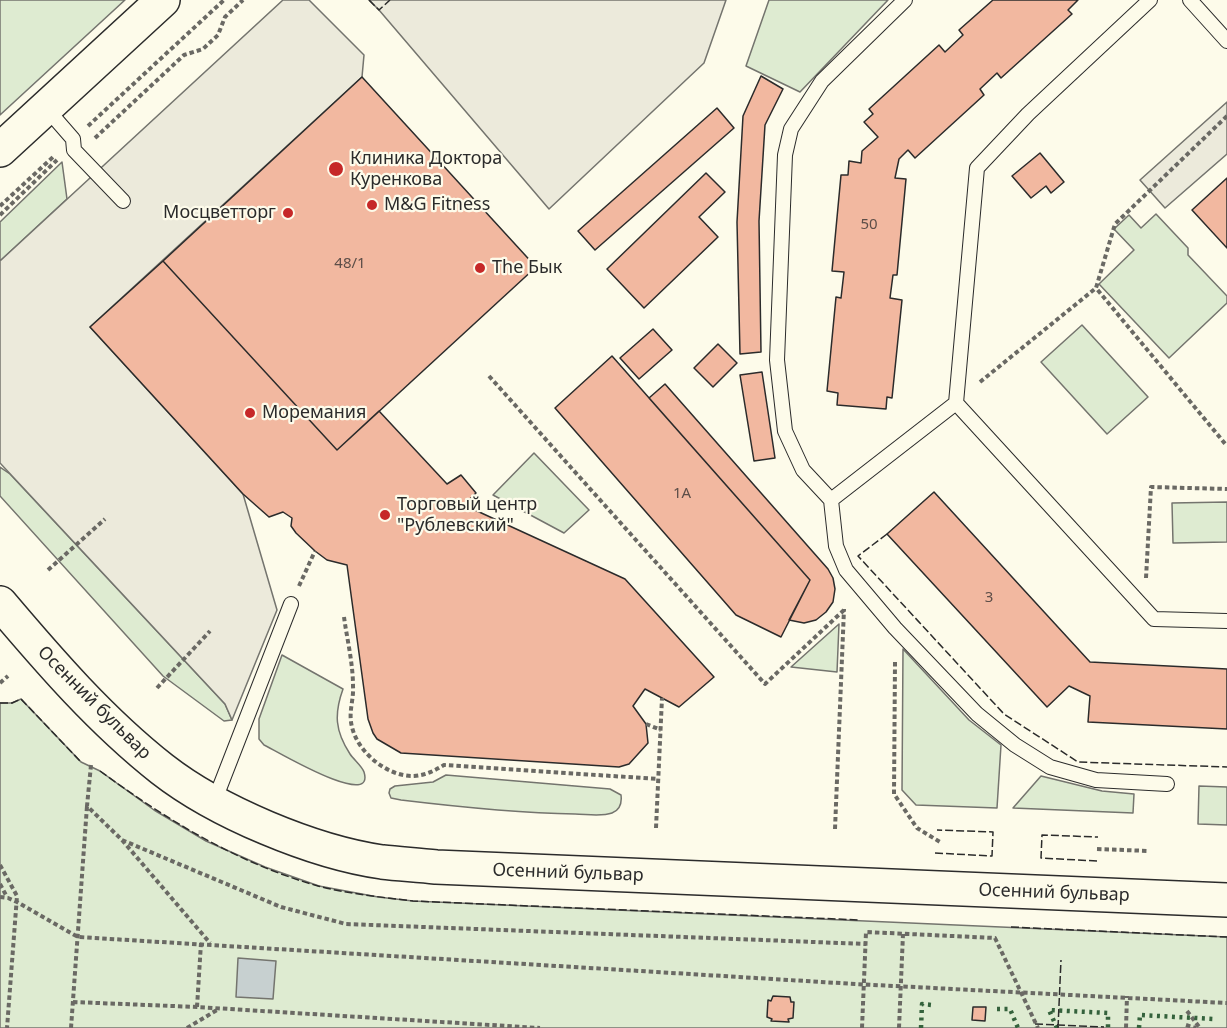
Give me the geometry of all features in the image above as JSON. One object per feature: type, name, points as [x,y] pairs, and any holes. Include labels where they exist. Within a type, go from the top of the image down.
[{"type":"street","points":[[0,150],[163,0]]},
{"type":"street","name":"Осенний бульвар","points":[[0,603],[100,714],[163,770],[214,802],[270,829],[321,847],[380,862],[436,867],[1227,900]]},
{"type":"lane","points":[[905,0],[822,81],[791,129],[785,155],[777,360],[786,431],[803,470],[831,500],[836,546],[846,570],[976,714],[1015,746],[1050,767],[1096,780],[1167,784]]},
{"type":"lane","points":[[831,500],[956,403],[977,168],[1028,114],[1150,0]]},
{"type":"lane","points":[[1190,0],[1227,41]]},
{"type":"lane","points":[[46,108],[123,201]]},
{"type":"lane","points":[[956,403],[1154,619],[1227,621]]},
{"type":"lane","points":[[214,802],[291,604]]},
{"type":"path","points":[[0,215],[224,0]]},
{"type":"path","points":[[0,206],[74,144],[91,141],[184,55],[202,49],[218,35],[225,17],[243,0]]},
{"type":"path","points":[[973,388],[1096,288],[1114,224],[1227,116]]},
{"type":"path","points":[[1096,288],[1227,446]]},
{"type":"path","points":[[489,376],[765,684],[844,610]]},
{"type":"path","points":[[1145,609],[1151,487],[1227,489]]},
{"type":"path","points":[[48,570],[105,519]]},
{"type":"path","points":[[291,604],[315,551]]},
{"type":"path","points":[[835,829],[846,570]]},
{"type":"path","points":[[344,616],[354,688],[350,701],[352,729],[366,753],[384,766],[411,776],[429,774],[444,765],[658,779]]},
{"type":"path","points":[[896,628],[894,794],[917,828],[940,842]]},
{"type":"path","points":[[157,688],[210,631]]},
{"type":"path","points":[[0,683],[8,676]]},
{"type":"path","points":[[656,828],[662,698]]},
{"type":"path","points":[[646,724],[661,730]]},
{"type":"path","points":[[71,1028],[91,765]]},
{"type":"path","points":[[87,806],[122,840],[211,944]]},
{"type":"path","points":[[122,840],[281,908],[346,924],[866,944]]},
{"type":"path","points":[[1097,849],[1149,851]]},
{"type":"path","points":[[0,865],[17,896],[7,1028]]},
{"type":"path","points":[[0,884],[8,898]]},
{"type":"path","points":[[0,897],[17,902],[78,937],[864,984],[1227,1003]]},
{"type":"path","points":[[862,1028],[866,932],[995,938],[1038,1028]]},
{"type":"path","points":[[899,1028],[903,934]]},
{"type":"path","points":[[197,1006],[201,943]]},
{"type":"path","points":[[1126,1028],[1127,996]]},
{"type":"path","points":[[73,1002],[197,1006],[540,1028]]},
{"type":"path","points":[[187,1028],[218,1009]]},
{"type":"path","points":[[1187,1011],[1198,1028]]},
{"type":"path","points":[[1186,1025],[1198,1028]]},
{"type":"green space","points":[[0,0],[125,0],[0,115]]},
{"type":"green space","points":[[769,0],[888,0],[800,92],[746,66]]},
{"type":"green space","points":[[62,162],[67,199],[0,261],[0,222]]},
{"type":"green space","points":[[1156,214],[1188,248],[1188,255],[1227,296],[1227,303],[1169,358],[1099,284],[1134,250],[1114,229],[1129,215],[1141,228]]},
{"type":"green space","points":[[1082,325],[1148,397],[1107,434],[1041,362]]},
{"type":"green space","points":[[534,453],[589,510],[564,533],[493,495]]},
{"type":"green space","points":[[0,467],[10,474],[225,704],[232,720],[224,721],[163,676],[0,496]]},
{"type":"green space","points":[[1227,502],[1227,542],[1173,543],[1172,503]]},
{"type":"green space","points":[[839,624],[837,672],[791,667]]},
{"type":"green space","points":[[903,649],[969,720],[1001,745],[997,808],[916,805],[902,790]]},
{"type":"green space","points":[[282,655],[343,689],[338,706],[337,722],[345,746],[364,772],[364,782],[355,785],[322,775],[264,745],[259,739],[259,719]]},
{"type":"green space","points":[[21,699],[81,762],[100,771],[154,810],[206,841],[265,867],[319,886],[413,901],[1227,937],[1227,1028],[0,1028],[0,703],[12,703]]},
{"type":"green space","points":[[446,775],[610,789],[621,795],[621,801],[615,812],[594,815],[444,805],[391,798],[389,793],[390,789],[395,786],[433,782]]},
{"type":"green space","points":[[1041,776],[1102,791],[1134,794],[1133,813],[1013,808]]},
{"type":"green space","points":[[1199,786],[1227,787],[1227,825],[1198,824]]},
{"type":"shaded area","points":[[283,0],[309,0],[364,55],[362,77],[90,327],[243,494],[277,610],[232,720],[225,704],[0,463],[0,261]]},
{"type":"shaded area","points":[[369,0],[726,0],[704,63],[549,209]]},
{"type":"shaded area","points":[[1227,102],[1227,154],[1165,208],[1140,180]]},
{"type":"shaded area","points":[[238,958],[276,961],[273,999],[236,997]]},
{"type":"building","points":[[993,0],[1078,0],[1068,10],[1072,14],[1001,78],[997,73],[980,89],[984,95],[915,158],[908,150],[899,159],[895,178],[906,179],[897,275],[893,275],[890,298],[902,300],[892,398],[887,397],[886,409],[837,405],[838,393],[827,391],[836,297],[841,298],[844,272],[832,271],[841,175],[848,175],[849,161],[861,163],[862,151],[878,137],[864,122],[873,114],[869,109],[939,45],[945,52],[963,35],[959,30]]},
{"type":"building","points":[[761,76],[783,89],[765,125],[759,221],[761,352],[740,354],[737,222],[743,116]]},
{"type":"building","points":[[362,77],[536,267],[337,450],[163,261]]},
{"type":"building","points":[[717,108],[734,128],[595,250],[578,231]]},
{"type":"building","points":[[1040,153],[1064,182],[1051,193],[1046,186],[1031,198],[1012,176]]},
{"type":"building","points":[[706,173],[725,192],[699,217],[718,237],[644,308],[607,269]]},
{"type":"building","points":[[1227,178],[1227,248],[1192,210]]},
{"type":"building","name":"Торговый центр \"Рублевский\"","points":[[163,261],[337,450],[379,411],[447,484],[461,475],[476,493],[464,505],[625,579],[714,677],[679,707],[645,689],[633,706],[646,724],[648,743],[629,764],[619,767],[401,753],[377,739],[368,719],[347,565],[327,560],[315,551],[291,526],[292,518],[283,512],[269,517],[243,494],[90,327]]},
{"type":"building","points":[[653,329],[672,350],[639,379],[620,358]]},
{"type":"building","points":[[718,344],[737,363],[713,387],[694,368]]},
{"type":"building","points":[[612,356],[810,580],[781,637],[736,615],[555,408]]},
{"type":"building","points":[[762,372],[775,458],[754,461],[740,375]]},
{"type":"building","points":[[665,384],[828,569],[835,589],[833,602],[816,620],[804,623],[789,620],[810,580],[649,398]]},
{"type":"building","points":[[934,492],[1090,662],[1227,669],[1227,729],[1088,722],[1090,696],[1069,686],[1047,707],[887,534]]},
{"type":"building","points":[[773,996],[790,997],[791,1002],[794,1002],[793,1018],[788,1019],[789,1022],[771,1021],[772,1019],[767,1017],[768,1000],[771,1001]]},
{"type":"building","points":[[973,1007],[986,1007],[985,1021],[972,1020]]},
{"type":"hedge","points":[[921,1028],[922,1004],[932,1005]]},
{"type":"hedge","points":[[997,1009],[1010,1009],[1018,1028]]},
{"type":"hedge","points":[[1057,1028],[1049,1010],[1108,1013],[1108,1028]]},
{"type":"hedge","points":[[1139,1028],[1140,1015],[1214,1019]]},
{"type":"fence","points":[[369,0],[379,10],[390,0]]},
{"type":"fence","points":[[887,534],[858,556],[1004,714],[1078,762],[1227,767]]},
{"type":"fence","points":[[0,703],[12,703],[21,699],[81,762]]},
{"type":"fence","points":[[100,771],[177,823],[231,852],[288,876],[341,891],[413,901],[860,920]]},
{"type":"fence","points":[[935,853],[992,856],[993,832],[937,830]]},
{"type":"fence","points":[[1097,861],[1041,858],[1042,835],[1098,837]]},
{"type":"fence","points":[[1011,927],[1227,937]]},
{"type":"fence","points":[[1058,1028],[1061,960]]},
{"type":"fence","points":[[1035,1024],[1104,1027]]},
{"type":"place","name":"Клиника Доктора Куренкова","points":[[336,169]]},
{"type":"place","name":"M&G Fitness","points":[[372,205]]},
{"type":"place","name":"Мосцветторг","points":[[288,213]]},
{"type":"place","name":"The Бык","points":[[480,268]]},
{"type":"place","name":"Моремания","points":[[250,413]]},
{"type":"place","name":"Торговый центр \"Рублевский\"","points":[[385,515]]}]
